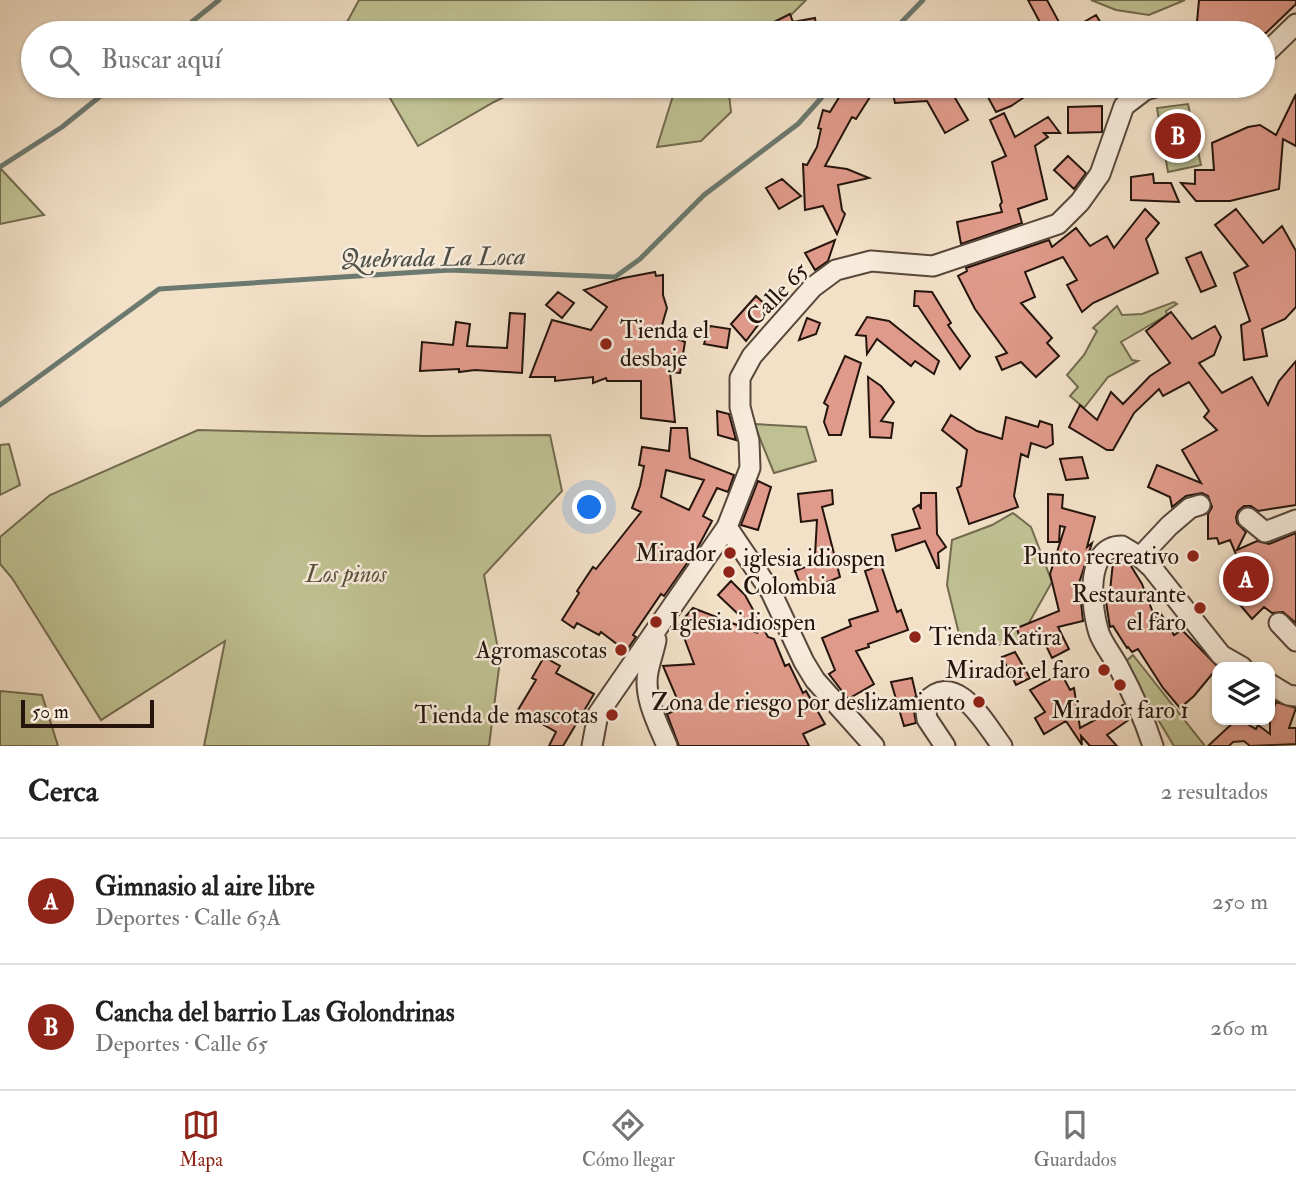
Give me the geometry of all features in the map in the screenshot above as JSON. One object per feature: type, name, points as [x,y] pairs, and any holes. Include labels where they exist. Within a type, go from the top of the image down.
[{"type":"street","points":[[1275,44],[1296,24]]},
{"type":"street","name":"Calle 65","points":[[592,746],[598,714],[727,527],[750,468],[748,441],[740,407],[740,378],[752,356],[813,287],[836,270],[871,261],[933,267],[1058,224],[1080,202],[1100,174],[1124,106],[1134,98]]},
{"type":"street","points":[[1139,556],[1190,508],[1200,505]]},
{"type":"street","points":[[1248,518],[1265,532],[1296,520]]},
{"type":"street","points":[[727,527],[771,592],[815,680],[874,746]]},
{"type":"street","points":[[1153,746],[1138,705],[1099,634],[1093,580],[1100,555],[1113,546],[1122,546],[1139,556],[1152,568],[1222,655],[1234,662]]},
{"type":"street","points":[[1279,623],[1296,641]]},
{"type":"street","points":[[658,629],[647,673],[648,690],[653,713],[667,746]]},
{"type":"street","points":[[1275,687],[1288,695],[1296,696]]},
{"type":"street","points":[[945,746],[926,719],[925,703],[929,697],[953,692],[969,700],[1002,746]]},
{"type":"green space","points":[[359,0],[806,0],[785,21],[348,21]]},
{"type":"green space","points":[[1091,0],[1185,0],[1149,15],[1116,10]]},
{"type":"green space","points":[[390,98],[502,98],[494,102],[418,146]]},
{"type":"green space","points":[[672,98],[729,98],[731,112],[701,141],[657,147]]},
{"type":"green space","points":[[1188,104],[1201,165],[1168,172],[1157,108]]},
{"type":"green space","points":[[0,168],[44,215],[0,224]]},
{"type":"green space","points":[[1174,302],[1177,304],[1166,311],[1167,315],[1121,342],[1132,360],[1138,361],[1108,377],[1084,408],[1070,396],[1078,387],[1067,375],[1084,355],[1097,331],[1093,328],[1117,306],[1122,315],[1142,314]]},
{"type":"green space","points":[[754,424],[806,427],[816,461],[774,473]]},
{"type":"green space","name":"Los pinos","points":[[198,430],[425,436],[550,435],[562,491],[484,575],[500,660],[489,746],[204,746],[225,641],[101,720],[12,578],[0,564],[0,537],[50,495]]},
{"type":"green space","points":[[9,444],[20,485],[0,495],[0,445]]},
{"type":"green space","points":[[1013,513],[1031,527],[1052,582],[1017,644],[962,646],[947,585],[952,540],[992,525]]},
{"type":"green space","points":[[1133,655],[1205,746],[1174,746],[1124,663]]},
{"type":"green space","points":[[0,691],[42,695],[58,746],[0,746]]},
{"type":"building","points":[[1028,0],[1047,0],[1058,21],[1039,21]]},
{"type":"building","points":[[1199,0],[1296,0],[1296,4],[1275,24],[1275,21],[1197,21]]},
{"type":"building","points":[[790,14],[793,21],[776,21]]},
{"type":"building","points":[[1096,15],[1100,21],[1086,21]]},
{"type":"building","points":[[1296,94],[1296,146],[1283,139],[1279,189],[1230,201],[1196,201],[1181,183],[1195,184],[1195,170],[1214,170],[1212,143],[1248,127],[1260,125],[1276,135]]},
{"type":"building","points":[[839,98],[869,98],[856,119],[852,117],[825,166],[847,169],[869,178],[838,185],[845,214],[837,234],[823,206],[805,210],[803,164],[807,165],[817,147],[823,110],[830,112]]},
{"type":"building","points":[[894,98],[955,98],[968,120],[945,133],[927,101],[895,103]]},
{"type":"building","points":[[988,98],[1023,98],[1011,106],[996,112]]},
{"type":"building","points":[[1102,106],[1102,132],[1068,133],[1068,107]]},
{"type":"building","points":[[1004,113],[1015,137],[1048,117],[1060,133],[1044,133],[1048,137],[1035,146],[1047,199],[1018,209],[1022,223],[961,244],[957,222],[1002,212],[992,162],[1006,156],[990,120]]},
{"type":"building","points":[[1068,156],[1086,173],[1074,189],[1054,170]]},
{"type":"building","points":[[1153,174],[1154,183],[1171,183],[1179,202],[1131,200],[1131,177]]},
{"type":"building","points":[[782,179],[801,196],[779,209],[766,188]]},
{"type":"building","points":[[1145,209],[1159,223],[1146,239],[1158,273],[1093,303],[1082,312],[1067,285],[1077,280],[1063,257],[1025,272],[1035,297],[1021,303],[1052,338],[1047,343],[1059,356],[1036,377],[1021,362],[1002,370],[996,357],[1007,353],[975,309],[958,276],[967,271],[966,268],[1049,240],[1052,247],[1076,228],[1090,246],[1107,236],[1114,248]]},
{"type":"building","points":[[1236,209],[1263,243],[1282,226],[1296,251],[1296,307],[1285,319],[1262,329],[1267,356],[1244,360],[1241,325],[1250,321],[1234,273],[1248,266],[1215,225]]},
{"type":"building","points":[[835,240],[828,261],[815,270],[805,253]]},
{"type":"building","points":[[1201,252],[1216,286],[1201,292],[1186,258]]},
{"type":"building","points":[[655,272],[656,276],[663,275],[663,295],[667,308],[660,332],[685,342],[680,373],[670,372],[675,422],[641,418],[641,381],[607,381],[606,378],[593,383],[593,377],[555,381],[555,377],[530,377],[552,320],[591,330],[607,307],[584,290]]},
{"type":"building","points":[[915,291],[932,292],[951,323],[948,325],[970,356],[960,369],[918,306],[914,306]]},
{"type":"building","points":[[558,292],[574,303],[562,318],[546,305]]},
{"type":"building","points":[[756,296],[770,309],[746,341],[731,324]]},
{"type":"building","points":[[1171,312],[1192,339],[1215,326],[1221,337],[1214,355],[1199,363],[1222,393],[1252,377],[1268,405],[1279,381],[1296,361],[1296,505],[1258,511],[1251,506],[1244,506],[1236,517],[1237,523],[1246,532],[1237,550],[1257,541],[1269,544],[1296,533],[1296,623],[1283,612],[1272,613],[1264,607],[1252,619],[1230,593],[1244,584],[1240,572],[1243,571],[1230,540],[1219,544],[1217,538],[1208,539],[1208,514],[1212,507],[1208,496],[1202,493],[1186,496],[1172,507],[1170,497],[1148,487],[1157,465],[1201,483],[1182,450],[1217,430],[1204,417],[1209,411],[1189,382],[1163,396],[1159,389],[1134,413],[1113,450],[1107,450],[1069,427],[1080,405],[1097,420],[1111,392],[1123,404],[1150,376],[1170,363],[1146,331]]},
{"type":"building","points":[[510,313],[525,314],[522,373],[475,370],[459,372],[459,369],[420,371],[422,342],[453,345],[456,322],[470,324],[467,346],[507,348]]},
{"type":"building","points":[[867,317],[889,321],[939,361],[934,374],[915,361],[911,366],[877,339],[867,354],[866,336],[856,335]]},
{"type":"building","points":[[807,318],[820,323],[816,334],[799,340]]},
{"type":"building","points":[[710,326],[730,329],[727,348],[704,344]]},
{"type":"building","points":[[845,356],[861,363],[841,435],[829,435],[824,422],[828,406],[824,403]]},
{"type":"building","points":[[868,377],[881,386],[894,402],[881,421],[893,423],[891,438],[870,437]]},
{"type":"building","points":[[717,411],[729,414],[736,440],[718,435]]},
{"type":"building","points":[[951,415],[977,431],[1002,439],[1006,417],[1038,427],[1040,421],[1052,425],[1053,444],[1046,448],[1031,443],[1028,457],[1021,454],[1014,496],[1018,507],[969,524],[957,488],[961,486],[967,450],[942,430]]},
{"type":"building","points":[[671,428],[687,428],[690,458],[734,475],[728,492],[717,488],[703,516],[712,521],[697,549],[664,596],[661,594],[633,635],[636,637],[626,651],[601,632],[599,635],[577,623],[574,628],[562,620],[593,567],[596,569],[641,512],[632,508],[644,466],[639,465],[642,447],[669,451]],"holes":[[[666,470],[704,480],[689,510],[661,497]]]},
{"type":"building","points":[[1082,457],[1088,478],[1066,480],[1060,459]]},
{"type":"building","points":[[758,481],[771,487],[758,530],[741,525]]},
{"type":"building","points":[[832,490],[833,504],[822,507],[840,577],[803,592],[795,571],[818,562],[815,555],[817,520],[801,522],[798,494]]},
{"type":"building","points":[[921,493],[936,493],[937,534],[946,547],[938,553],[939,568],[925,541],[896,551],[892,535],[920,528],[913,509],[919,505],[921,509]]},
{"type":"building","points":[[1048,494],[1063,495],[1062,508],[1095,517],[1087,547],[1092,543],[1079,583],[1083,621],[1058,627],[1069,649],[1052,658],[1039,631],[1019,636],[1017,628],[1059,611],[1050,574],[1065,527],[1060,526],[1059,542],[1048,542]]},
{"type":"building","points":[[1120,559],[1131,566],[1142,584],[1155,618],[1161,614],[1174,635],[1182,630],[1213,662],[1212,674],[1180,708],[1163,688],[1138,649],[1132,652],[1113,626],[1110,627],[1106,602],[1109,601],[1113,562]]},
{"type":"building","points":[[881,565],[897,612],[901,610],[908,630],[856,651],[874,684],[848,699],[829,674],[835,670],[822,638],[851,626],[849,620],[878,611],[865,571]]},
{"type":"building","points":[[731,581],[745,595],[768,637],[774,639],[785,666],[789,664],[803,693],[806,691],[825,724],[803,734],[809,746],[679,746],[667,714],[681,708],[663,666],[694,664],[679,624],[693,608],[758,633],[718,595]]},
{"type":"building","points":[[1015,652],[1030,678],[1016,685],[1002,657]]},
{"type":"building","points":[[544,657],[560,666],[556,673],[594,694],[563,746],[549,746],[556,732],[518,710],[536,680],[532,678]]},
{"type":"building","points":[[1061,673],[1070,690],[1074,688],[1080,728],[1123,705],[1130,719],[1107,735],[1117,746],[1090,746],[1081,736],[1082,745],[1066,721],[1044,734],[1035,718],[1045,712],[1030,690]]},
{"type":"building","points":[[912,678],[916,695],[913,705],[916,723],[904,726],[891,682]]},
{"type":"building","points":[[1276,702],[1296,708],[1289,728],[1296,728],[1296,744],[1250,746],[1244,741],[1233,742],[1229,746],[1208,746],[1231,725],[1249,725],[1256,729],[1258,725],[1270,734],[1270,725],[1275,725]]},
{"type":"waterway","points":[[193,21],[219,0]]},
{"type":"waterway","name":"Quebrada La Loca","points":[[903,21],[923,0]]},
{"type":"waterway","points":[[0,167],[62,127],[98,98]]},
{"type":"waterway","name":"Quebrada La Loca","points":[[0,405],[159,289],[450,270],[615,277],[640,259],[704,195],[798,124],[821,98]]},
{"type":"place","name":"Cancha del barrio Las Golondrinas","points":[[1178,136]]},
{"type":"place","name":"Tienda el desbaje","points":[[606,344]]},
{"type":"place","name":"Mirador","points":[[730,553]]},
{"type":"place","name":"Punto recreativo","points":[[1193,556]]},
{"type":"place","name":"iglesia idiospen Colombia","points":[[729,572]]},
{"type":"place","name":"Gimnasio al aire libre","points":[[1246,579]]},
{"type":"place","name":"Restaurante el faro","points":[[1200,608]]},
{"type":"place","name":"Iglesia idiospen","points":[[656,622]]},
{"type":"place","name":"Tienda Katira","points":[[915,637]]},
{"type":"place","name":"Agromascotas","points":[[621,650]]},
{"type":"place","name":"Mirador el faro","points":[[1104,670]]},
{"type":"place","name":"Mirador faro 1","points":[[1120,685]]},
{"type":"place","name":"Zona de riesgo por deslizamiento","points":[[979,702]]},
{"type":"place","name":"Tienda de mascotas","points":[[612,715]]}]
